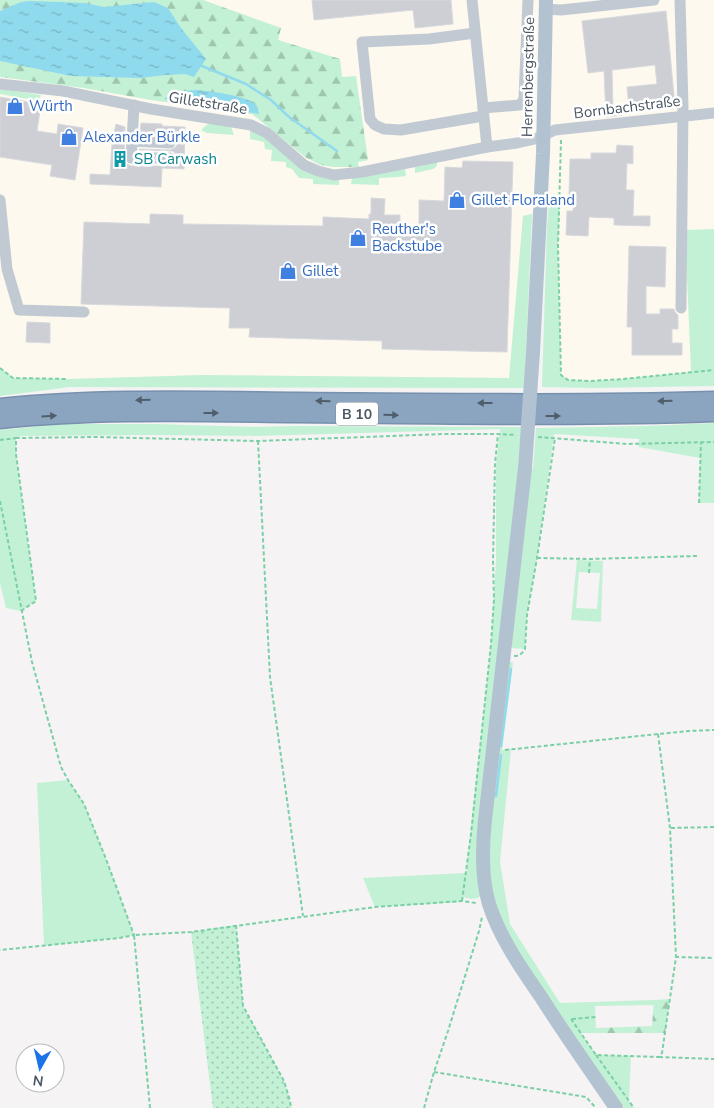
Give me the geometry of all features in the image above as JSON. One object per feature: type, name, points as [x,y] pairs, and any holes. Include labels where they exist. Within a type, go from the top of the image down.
[{"type":"highway","name":"B 10","points":[[0,407],[59,402],[160,400],[553,403],[714,400]]},
{"type":"highway","name":"B 10","points":[[0,420],[160,413],[553,416],[714,413]]},
{"type":"main road","name":"Herrenbergstraße","points":[[546,5],[543,154],[534,352],[525,468],[485,820],[483,853],[486,903],[509,948],[565,1021],[616,1108]]},
{"type":"street","points":[[472,0],[487,147]]},
{"type":"street","points":[[475,33],[429,39],[362,42],[370,119],[375,125],[384,129],[401,130],[520,105],[524,99],[528,0]]},
{"type":"street","points":[[546,5],[561,10],[654,0]]},
{"type":"street","points":[[680,0],[682,116],[681,308]]},
{"type":"street","name":"Gilletstraße","points":[[0,84],[63,91],[251,125],[267,133],[304,165],[318,171],[334,174],[362,172],[487,147],[517,143],[543,135]]},
{"type":"street","points":[[134,105],[131,158],[170,158]]},
{"type":"street","name":"Bornbachstraße","points":[[543,135],[555,130],[714,113]]},
{"type":"street","points":[[132,141],[170,143]]},
{"type":"street","points":[[0,200],[7,269],[19,310],[84,312]]},
{"type":"path","points":[[561,130],[558,245],[561,374],[568,380],[591,381],[714,370]]},
{"type":"path","points":[[0,368],[14,378],[68,379]]},
{"type":"path","points":[[0,440],[16,438],[97,437],[258,441],[443,434],[517,435]]},
{"type":"path","points":[[462,902],[491,644],[494,598],[495,464],[498,434]]},
{"type":"path","points":[[536,437],[626,444],[714,442]]},
{"type":"path","points":[[16,438],[16,454],[36,601],[21,611]]},
{"type":"path","points":[[504,656],[517,656],[523,653],[525,649],[527,615],[556,438]]},
{"type":"path","points":[[258,441],[270,676],[303,916]]},
{"type":"path","points":[[699,503],[701,442]]},
{"type":"path","points":[[0,501],[32,662],[61,767],[84,804],[134,935],[150,1108]]},
{"type":"path","points":[[537,558],[590,559],[697,556]]},
{"type":"path","points":[[589,572],[590,559]]},
{"type":"path","points":[[493,751],[714,730]]},
{"type":"path","points":[[658,734],[670,828],[676,957],[662,1053],[658,1056]]},
{"type":"path","points":[[670,828],[714,827]]},
{"type":"path","points":[[0,950],[134,935],[192,932],[375,907],[462,902],[486,903],[424,1108]]},
{"type":"path","points":[[236,925],[243,1006],[284,1081],[291,1108]]},
{"type":"path","points":[[676,957],[714,958]]},
{"type":"path","points":[[565,1021],[596,1017]]},
{"type":"path","points":[[565,1021],[596,1055],[634,1108]]},
{"type":"path","points":[[596,1055],[714,1059]]},
{"type":"path","points":[[434,1072],[586,1097],[596,1108]]},
{"type":"shaded area","points":[[203,0],[714,0],[714,277],[687,276],[692,372],[591,381],[568,380],[561,375],[558,245],[560,204],[523,216],[509,378],[203,375],[68,379],[13,378],[0,368],[0,77],[252,114],[305,157],[320,165],[334,167],[359,166],[358,162],[368,160],[356,77],[342,78],[340,59],[278,40],[280,28]]},
{"type":"green space","points":[[0,0],[203,0],[281,28],[278,40],[340,59],[342,77],[356,76],[368,160],[358,162],[359,167],[320,165],[305,157],[252,114],[0,77]]},
{"type":"green space","points":[[0,89],[41,95],[39,101],[0,94]]},
{"type":"green space","points":[[209,123],[231,127],[234,135],[207,133],[201,130]]},
{"type":"green space","points":[[250,130],[339,179],[339,185],[313,184],[313,179],[299,178],[292,169],[286,167],[286,162],[271,161],[272,150],[265,149],[264,142],[250,139]]},
{"type":"green space","points":[[437,162],[437,166],[433,169],[415,173],[415,167]]},
{"type":"green space","points":[[405,169],[406,176],[379,178],[379,185],[351,184],[352,178]]},
{"type":"green space","points":[[549,203],[560,204],[558,245],[561,374],[568,380],[591,381],[691,372],[687,230],[714,229],[714,386],[542,387]]},
{"type":"green space","points":[[532,214],[524,388],[70,387],[0,396],[0,368],[14,378],[68,379],[203,375],[509,378],[523,216]]},
{"type":"green space","points":[[714,423],[714,503],[699,503],[700,458],[639,447],[639,439],[554,434],[527,615],[525,649],[512,648],[511,643],[531,469],[533,469],[536,428]]},
{"type":"green space","points":[[64,424],[255,427],[521,427],[482,894],[478,898],[463,897],[462,902],[375,907],[363,878],[466,873],[491,644],[496,560],[496,465],[500,429],[257,436],[22,436],[16,438],[16,454],[36,601],[21,611],[6,608],[0,583],[0,430]]},
{"type":"green space","points":[[577,560],[603,561],[601,622],[571,620]],"holes":[[[579,572],[600,573],[597,609],[576,608]]]},
{"type":"green space","points":[[508,662],[513,662],[502,750],[511,749],[500,862],[510,924],[560,1003],[654,1000],[654,1005],[595,1006],[596,1033],[581,1033],[596,1055],[631,1056],[629,1101],[634,1108],[624,1108],[604,1083],[520,957],[499,918],[493,895],[488,853]]},
{"type":"green space","points":[[68,780],[84,804],[134,935],[44,946],[37,783]]},
{"type":"green space","points":[[236,925],[243,1006],[284,1081],[291,1108],[213,1108],[191,932]]},
{"type":"green space","points":[[670,999],[665,1033],[596,1033],[596,1028],[652,1026],[654,1000]]},
{"type":"water","points":[[21,2],[85,3],[104,7],[154,2],[168,8],[181,28],[206,59],[194,77],[185,74],[140,78],[71,76],[0,61],[0,11]]},
{"type":"water","points":[[196,90],[226,94],[249,100],[256,105],[259,114],[164,99],[171,94]]},
{"type":"building","points":[[312,0],[451,0],[453,24],[415,28],[413,10],[314,20]]},
{"type":"building","points":[[666,11],[675,106],[660,107],[659,104],[629,108],[627,87],[657,84],[655,65],[612,70],[613,108],[622,107],[623,115],[606,117],[604,71],[588,73],[582,21]]},
{"type":"building","points":[[0,97],[41,104],[37,131],[57,134],[58,124],[83,128],[75,180],[50,176],[52,165],[0,157]]},
{"type":"building","points":[[141,123],[185,127],[184,169],[162,168],[161,187],[90,184],[90,174],[110,175],[112,143],[116,124],[125,127],[124,161],[127,164],[131,166],[170,166],[176,162],[177,155],[173,151],[139,150],[170,150],[176,147],[177,144],[176,139],[171,136],[140,134]]},
{"type":"building","points":[[617,145],[633,146],[633,164],[627,163],[626,190],[634,190],[633,216],[650,216],[650,226],[614,225],[614,218],[589,217],[588,236],[566,235],[567,211],[573,211],[574,196],[569,195],[570,159],[591,159],[591,153],[616,153]]},
{"type":"building","points":[[463,161],[513,162],[507,352],[382,349],[382,341],[249,337],[250,328],[229,328],[230,308],[81,304],[84,222],[150,224],[150,214],[183,215],[183,224],[323,226],[323,217],[369,219],[369,214],[371,214],[371,198],[385,199],[384,215],[400,215],[400,229],[419,229],[419,200],[444,201],[445,167],[462,168]]},
{"type":"building","points":[[629,246],[666,247],[665,287],[646,286],[646,314],[660,314],[660,309],[674,309],[678,315],[678,329],[672,329],[672,343],[682,343],[682,355],[632,355],[632,327],[627,327]]},
{"type":"building","points":[[27,322],[50,323],[50,343],[26,342]]},
{"type":"waterway","points":[[202,66],[246,84],[271,100],[289,117],[337,151]]},
{"type":"waterway","points":[[501,746],[511,669]]},
{"type":"waterway","points":[[496,796],[501,755]]},
{"type":"place","name":"Würth","points":[[15,106]]},
{"type":"place","name":"Alexander Bürkle","points":[[69,137]]},
{"type":"place","name":"SB Carwash","points":[[120,159]]},
{"type":"place","name":"Gillet Floraland","points":[[457,200]]},
{"type":"place","name":"Reuther's Backstube","points":[[358,238]]},
{"type":"place","name":"Gillet","points":[[288,271]]}]
